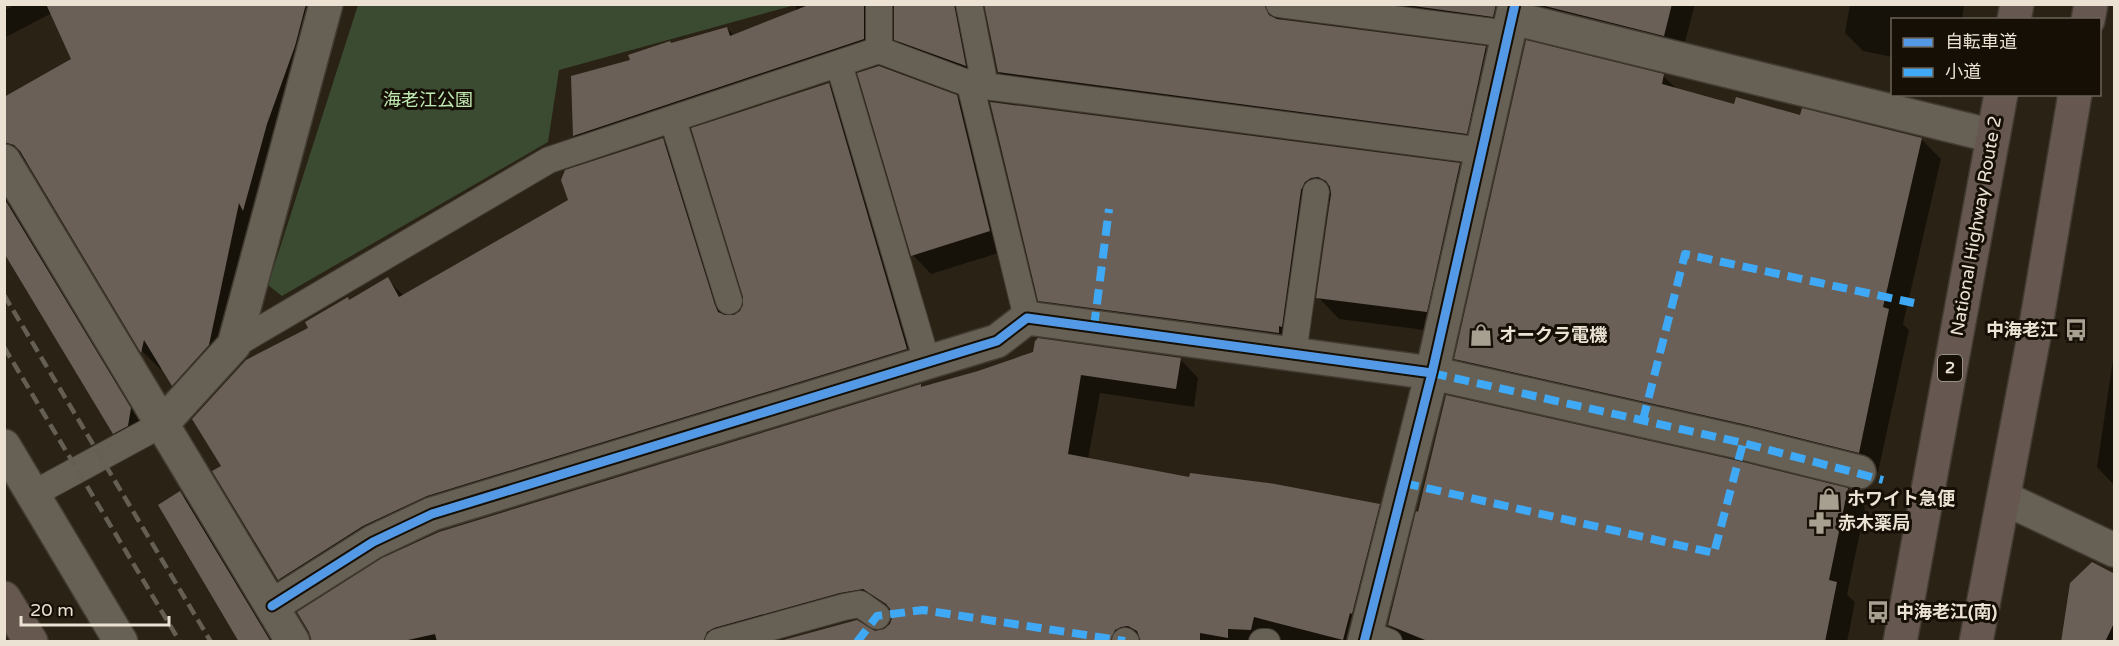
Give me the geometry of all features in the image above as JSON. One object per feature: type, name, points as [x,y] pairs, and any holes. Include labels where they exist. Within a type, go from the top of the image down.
[{"type":"highway","name":"National Highway Route 2","points":[[1900,642],[2001,96]]},
{"type":"highway","points":[[1976,642],[2004,498],[2075,96]]},
{"type":"highway","points":[[4,598],[31,642]]},
{"type":"street","points":[[162,424],[234,345],[326,4]]},
{"type":"street","points":[[1373,639],[1512,19],[1993,136]]},
{"type":"street","points":[[4,161],[293,642]]},
{"type":"street","points":[[272,606],[373,542],[432,514],[997,341],[1026,318],[1432,373],[1743,443],[1859,472]]},
{"type":"street","points":[[4,446],[121,642]]},
{"type":"street","points":[[2004,498],[2115,550]]},
{"type":"lane","points":[[879,4],[879,50]]},
{"type":"lane","points":[[969,4],[977,85],[1026,318]]},
{"type":"lane","points":[[1279,4],[1512,19]]},
{"type":"lane","points":[[234,345],[549,160],[879,50],[977,85],[1483,151]]},
{"type":"lane","points":[[839,64],[927,362]]},
{"type":"lane","points":[[673,120],[729,301]]},
{"type":"lane","points":[[1293,354],[1316,192]]},
{"type":"lane","points":[[33,494],[162,424]]},
{"type":"lane","points":[[718,642],[860,604],[877,616]]},
{"type":"lane","points":[[1262,642],[1267,642]]},
{"type":"green space","name":"海老江公園","points":[[791,4],[791,6],[559,70],[548,142],[282,296],[268,285],[358,5]]},
{"type":"building","points":[[46,4],[306,4],[295,46],[267,124],[243,211],[239,203],[209,345],[172,386],[144,340],[141,353],[20,151],[14,145],[4,142],[4,97],[71,59]]},
{"type":"building","points":[[811,4],[864,4],[864,39],[573,136],[571,76],[630,60],[628,55],[670,41],[671,43],[727,27],[730,36]]},
{"type":"building","points":[[894,4],[954,4],[966,66],[894,40]]},
{"type":"building","points":[[984,4],[1264,4],[1269,15],[1277,19],[1486,46],[1467,134],[998,72]]},
{"type":"building","points":[[1399,4],[1496,4],[1493,17]]},
{"type":"building","points":[[1537,4],[1672,4],[1664,36]]},
{"type":"building","points":[[1526,40],[1664,74],[1662,84],[1734,104],[1736,97],[1800,115],[1802,108],[1922,138],[1883,307],[1889,309],[1859,453],[1747,425],[1454,359]]},
{"type":"building","points":[[879,66],[957,95],[990,231],[911,256],[857,73]]},
{"type":"building","points":[[829,83],[907,349],[427,496],[363,526],[278,580],[212,471],[221,466],[192,419],[246,360],[308,328],[305,322],[388,277],[399,297],[568,200],[561,180],[565,170],[663,138],[715,305],[718,312],[734,315],[743,305],[743,297],[691,128]]},
{"type":"building","points":[[990,102],[1460,163],[1427,312],[1316,298],[1331,194],[1326,181],[1318,177],[1305,182],[1301,190],[1282,327],[1279,326],[1279,333],[1038,301]]},
{"type":"building","points":[[4,198],[131,408],[128,426],[113,434],[4,253]]},
{"type":"building","points":[[1038,338],[1181,358],[1176,389],[1081,375],[1068,454],[1189,477],[1190,473],[1275,484],[1380,504],[1352,614],[1350,613],[1343,640],[1254,617],[1251,630],[1228,629],[1228,638],[1200,633],[1200,642],[1141,642],[1137,631],[1128,626],[1115,630],[1110,642],[776,642],[857,620],[875,631],[884,629],[890,624],[892,618],[890,609],[863,589],[840,593],[714,628],[707,632],[703,642],[437,642],[435,634],[399,642],[312,642],[297,612],[382,558],[439,532],[921,384],[921,387],[978,371],[1033,352],[1035,341]]},
{"type":"building","points":[[1446,395],[1848,488],[1829,580],[1837,582],[1825,642],[1430,642],[1388,625]]},
{"type":"building","points":[[180,491],[271,642],[239,642],[158,505]]},
{"type":"building","points":[[2092,562],[2115,574],[2115,621],[2105,642],[2061,642],[2070,583]]},
{"type":"railway","points":[[4,295],[211,642]]},
{"type":"railway","points":[[4,347],[180,642]]},
{"type":"marked path","points":[[1094,327],[1109,209]]},
{"type":"marked path","points":[[1643,420],[1685,254],[1914,303]]},
{"type":"marked path","points":[[1432,373],[1743,443],[1883,480]]},
{"type":"marked path","points":[[1404,483],[1714,553],[1743,443]]},
{"type":"marked path","points":[[857,642],[877,616],[923,610],[1125,641]]},
{"type":"cycle path","points":[[1364,642],[1432,373],[1515,4]]},
{"type":"cycle path","points":[[272,606],[373,542],[432,514],[997,341],[1027,318],[1432,373]]},
{"type":"place","name":"中海老江","points":[[2076,330]]},
{"type":"place","name":"オークラ電機","points":[[1481,335]]},
{"type":"place","name":"ホワイト急便","points":[[1829,499]]},
{"type":"place","name":"赤木薬局","points":[[1820,523]]},
{"type":"place","name":"中海老江(南)","points":[[1878,612]]}]
